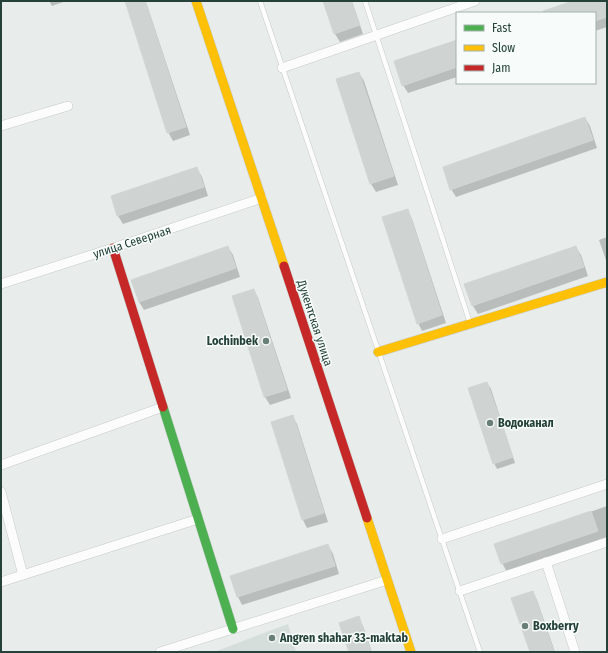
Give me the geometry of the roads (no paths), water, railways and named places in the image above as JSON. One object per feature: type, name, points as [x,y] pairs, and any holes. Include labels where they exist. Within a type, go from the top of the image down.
[{"type":"main road","name":"Дукентская улица","points":[[196,1],[411,652]]},
{"type":"main road","points":[[113,248],[232,629]]},
{"type":"main road","points":[[378,352],[607,282]]},
{"type":"street","points":[[282,68],[475,1]]},
{"type":"street","points":[[1,126],[68,106]]},
{"type":"street","name":"улица Северная","points":[[1,284],[262,198]]},
{"type":"street","points":[[1,465],[163,407]]},
{"type":"street","points":[[442,539],[607,484]]},
{"type":"street","points":[[1,492],[23,575]]},
{"type":"street","points":[[1,582],[198,519]]},
{"type":"street","points":[[460,591],[607,542]]},
{"type":"street","points":[[546,562],[575,652]]},
{"type":"street","points":[[160,652],[387,580]]},
{"type":"lane","points":[[260,1],[480,652]]},
{"type":"lane","points":[[365,1],[470,324]]},
{"type":"place","name":"Lochinbek","points":[[266,341]]},
{"type":"place","name":"Водоканал","points":[[490,423]]},
{"type":"place","name":"Boxberry","points":[[525,626]]},
{"type":"place","name":"Angren shahar 33-maktab","points":[[272,638]]}]
